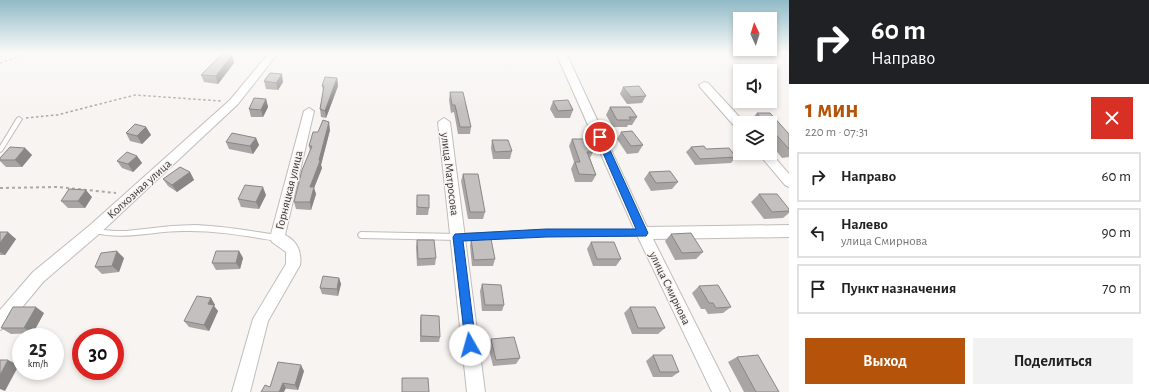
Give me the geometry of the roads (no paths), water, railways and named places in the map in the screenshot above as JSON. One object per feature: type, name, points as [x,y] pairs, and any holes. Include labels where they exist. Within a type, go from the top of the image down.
[{"type":"street","name":"Колхозная улица","points":[[0,322],[38,277],[94,230],[234,102],[259,71]]},
{"type":"street","name":"улица Смирнова","points":[[569,71],[643,233],[721,392]]},
{"type":"street","points":[[704,85],[733,118]]},
{"type":"street","name":"Горняцкая улица","points":[[241,392],[261,319],[293,265],[295,256],[292,248],[287,242],[277,238],[309,112]]},
{"type":"street","name":"улица Матросова","points":[[444,122],[476,392]]},
{"type":"street","points":[[770,160],[789,182]]},
{"type":"street","points":[[643,233],[789,231]]},
{"type":"lane","points":[[0,150],[19,119]]},
{"type":"lane","points":[[94,230],[109,233],[181,228],[212,228],[277,238]]},
{"type":"lane","points":[[361,235],[458,237],[546,233],[643,233]]}]
